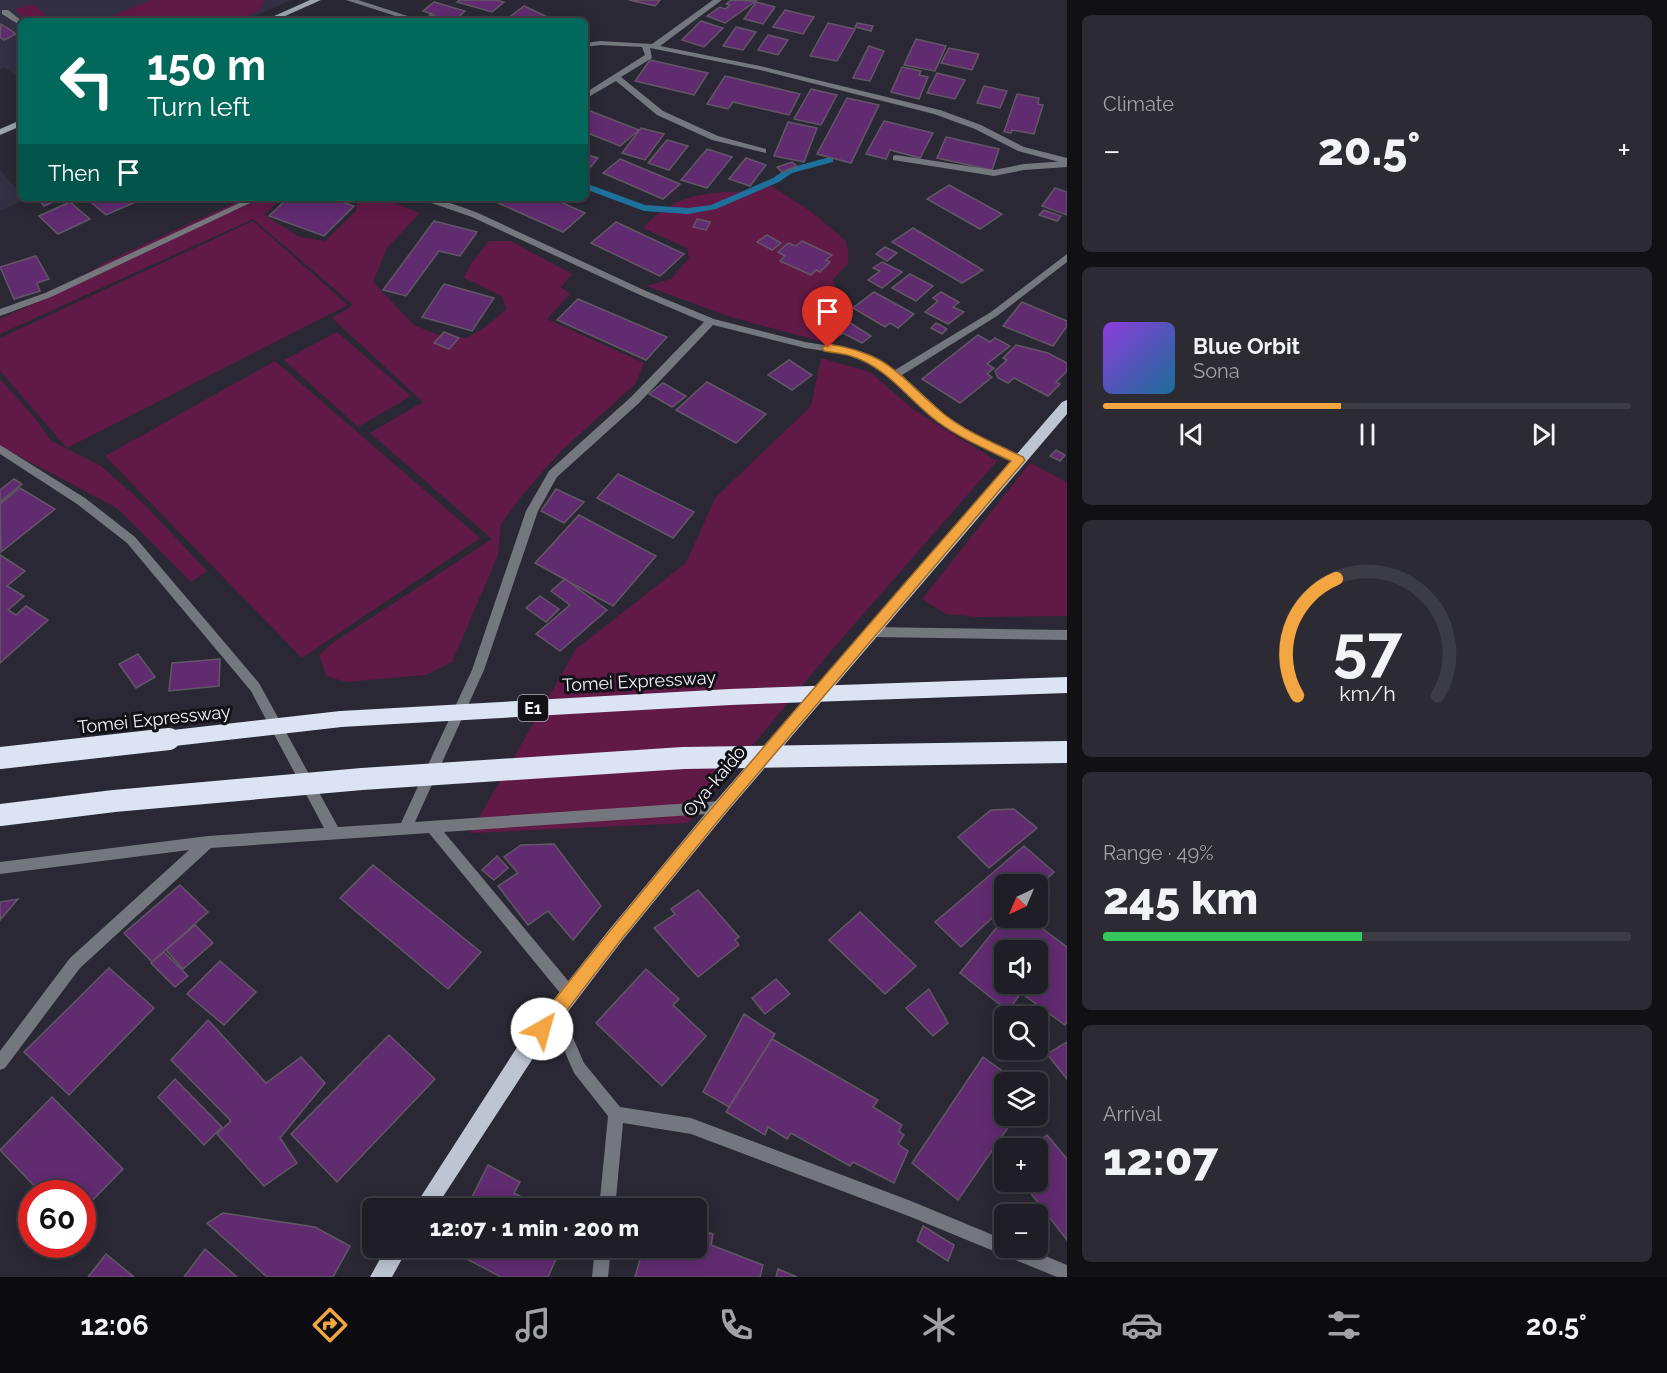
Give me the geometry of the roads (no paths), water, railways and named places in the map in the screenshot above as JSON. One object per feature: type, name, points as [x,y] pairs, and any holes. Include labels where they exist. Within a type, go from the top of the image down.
[{"type":"highway","name":"Tomei Expressway","points":[[0,758],[341,719],[742,696],[1067,685]]},
{"type":"highway","points":[[0,815],[114,801],[350,780],[683,758],[1067,752]]},
{"type":"main road","name":"Oya-kaido","points":[[430,1198],[530,1045],[570,994],[721,807],[1067,405]]},
{"type":"main road","points":[[380,1277],[392,1258]]},
{"type":"street","points":[[274,18],[317,0]]},
{"type":"street","points":[[350,0],[410,18]]},
{"type":"street","points":[[655,46],[718,0]]},
{"type":"street","points":[[5,12],[18,22]]},
{"type":"street","points":[[588,44],[600,42],[655,46],[760,68],[937,112],[978,127],[1021,149],[1067,163]]},
{"type":"street","points":[[588,95],[649,56],[645,45]]},
{"type":"street","points":[[616,77],[660,113],[715,138],[763,151]]},
{"type":"street","points":[[0,132],[18,124]]},
{"type":"street","points":[[896,158],[994,173],[1024,167],[1067,163]]},
{"type":"street","points":[[0,313],[48,295],[251,201]]},
{"type":"street","points":[[435,201],[475,215],[633,289],[711,321],[805,345],[852,352],[874,361],[895,375],[941,418],[969,436],[1019,460]]},
{"type":"street","points":[[895,375],[994,314],[1067,257]]},
{"type":"street","points":[[405,829],[478,670],[532,511],[553,474],[635,400],[711,321]]},
{"type":"street","points":[[0,449],[81,501],[131,540],[255,687],[334,834]]},
{"type":"street","points":[[873,632],[1067,635]]},
{"type":"street","points":[[0,868],[208,842],[721,807]]},
{"type":"street","points":[[432,827],[570,994]]},
{"type":"street","points":[[0,1063],[75,963],[208,842]]},
{"type":"street","points":[[555,1013],[579,1068],[616,1114],[691,1126],[911,1209],[994,1243]]},
{"type":"street","points":[[608,1198],[616,1114]]},
{"type":"street","points":[[600,1277],[602,1258]]},
{"type":"street","points":[[1030,1258],[1067,1273]]},
{"type":"waterway","points":[[588,187],[644,208],[688,211],[713,207],[776,180],[789,171],[830,160]]}]
